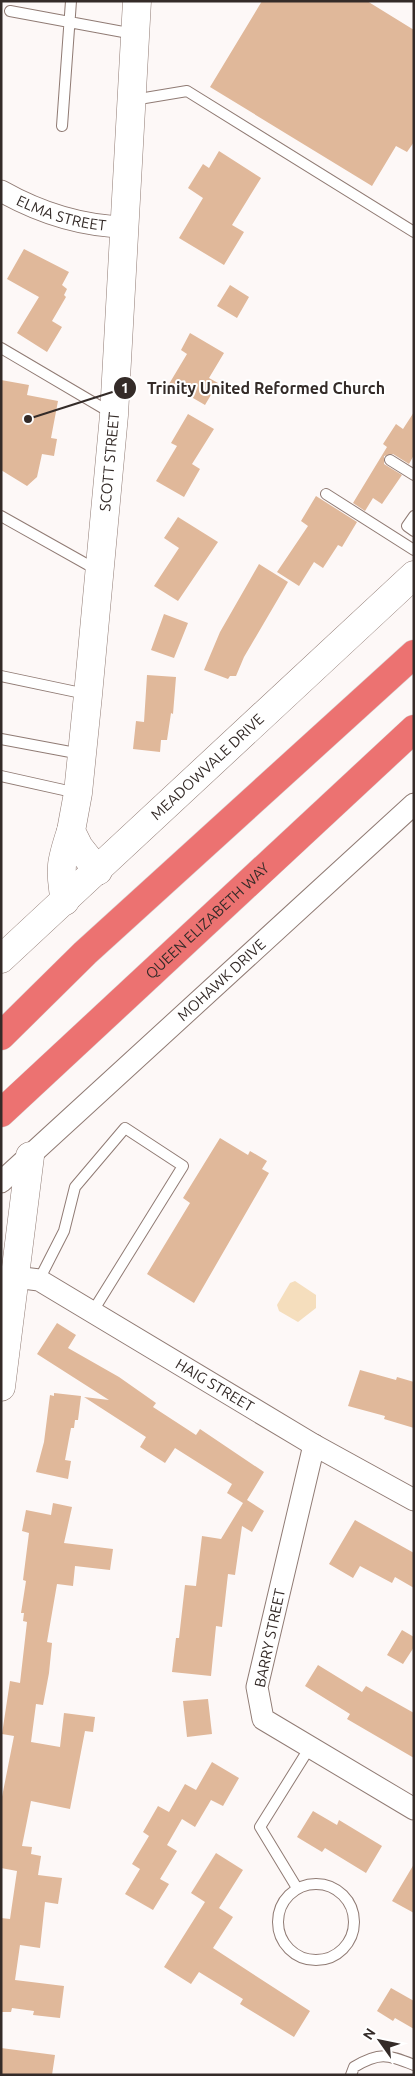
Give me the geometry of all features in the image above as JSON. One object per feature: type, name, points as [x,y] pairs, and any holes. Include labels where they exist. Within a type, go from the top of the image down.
[{"type":"highway","points":[[1,1036],[93,946],[414,654]]},
{"type":"highway","name":"QUEEN ELIZABETH WAY","points":[[1,1113],[414,729]]},
{"type":"street","name":"SCOTT STREET","points":[[66,901],[60,876],[61,863],[78,793],[101,572],[114,415],[138,1]]},
{"type":"street","name":"ELMA STREET","points":[[1,191],[45,214],[99,227],[125,228]]},
{"type":"street","name":"MEADOWVALE DRIVE","points":[[1,959],[66,901],[414,575]]},
{"type":"street","name":"MOHAWK DRIVE","points":[[1,1182],[414,804]]},
{"type":"street","points":[[70,830],[79,847],[98,871]]},
{"type":"street","points":[[1,1387],[27,1279],[30,1156]]},
{"type":"street","name":"HAIG STREET","points":[[27,1279],[93,1311],[314,1445],[414,1500]]},
{"type":"street","name":"BARRY STREET","points":[[314,1445],[256,1687],[263,1719],[414,1809]]},
{"type":"lane","points":[[62,126],[71,1]]},
{"type":"lane","points":[[10,11],[136,34]]},
{"type":"lane","points":[[132,100],[187,92],[414,232]]},
{"type":"lane","points":[[1,348],[114,415]]},
{"type":"lane","points":[[390,460],[414,475]]},
{"type":"lane","points":[[326,494],[414,550]]},
{"type":"lane","points":[[1,516],[101,572]]},
{"type":"lane","points":[[414,516],[407,526],[414,531]]},
{"type":"lane","points":[[1,676],[88,694]]},
{"type":"lane","points":[[1,739],[82,755]]},
{"type":"lane","points":[[1,776],[78,793]]},
{"type":"lane","points":[[27,1279],[64,1232],[75,1187],[125,1128],[184,1166],[93,1311]]},
{"type":"lane","points":[[297,1888],[260,1827],[310,1747]]},
{"type":"lane","points":[[309,1884],[321,1884],[333,1888],[343,1895],[350,1905],[354,1917],[354,1929],[350,1941],[342,1951],[331,1958],[319,1961],[306,1960],[294,1954],[285,1945],[279,1934],[277,1920],[280,1908],[287,1897],[297,1888],[309,1884]]},
{"type":"lane","points":[[352,2075],[354,2067],[372,2056],[395,2057],[414,2065]]},
{"type":"shaded area","points":[[295,1281],[316,1295],[316,1308],[298,1322],[279,1311],[277,1305],[290,1283]]},
{"type":"building","points":[[262,1],[367,1],[414,30],[414,142],[407,152],[396,146],[372,186],[210,87]]},
{"type":"building","points":[[219,151],[261,178],[232,225],[244,232],[224,265],[179,238],[203,198],[188,188],[203,164],[209,168]]},
{"type":"building","points":[[24,249],[69,272],[62,285],[67,289],[64,295],[66,297],[52,321],[62,327],[47,352],[17,333],[39,297],[7,279]]},
{"type":"building","points":[[230,285],[249,297],[237,318],[217,306]]},
{"type":"building","points":[[190,333],[224,353],[209,378],[218,383],[205,405],[169,384],[187,354],[181,350]]},
{"type":"building","points":[[1,380],[29,385],[27,395],[58,401],[51,438],[57,439],[54,456],[42,454],[37,477],[27,486],[1,470]]},
{"type":"building","points":[[414,412],[414,455],[409,464],[393,454],[384,456],[384,464],[402,475],[382,504],[373,498],[365,511],[353,503],[387,447],[383,444],[396,424],[403,429]]},
{"type":"building","points":[[188,414],[214,429],[192,464],[200,469],[184,497],[156,481],[177,446],[171,443]]},
{"type":"building","points":[[316,496],[357,522],[342,547],[338,545],[323,568],[314,562],[299,586],[277,572],[308,526],[301,521]]},
{"type":"building","points":[[178,517],[218,542],[178,601],[154,586],[179,548],[164,538]]},
{"type":"building","points":[[259,564],[288,582],[244,657],[236,676],[230,676],[228,679],[204,670],[220,632]]},
{"type":"building","points":[[164,614],[188,623],[174,658],[151,650]]},
{"type":"building","points":[[147,675],[176,677],[173,714],[171,713],[167,740],[161,740],[160,752],[133,749],[136,721],[144,722]]},
{"type":"building","points":[[220,1138],[248,1155],[250,1151],[267,1161],[262,1169],[269,1173],[194,1303],[147,1274],[190,1203],[183,1198]]},
{"type":"building","points":[[57,1323],[76,1335],[68,1348],[119,1377],[156,1403],[153,1407],[196,1435],[200,1429],[264,1472],[247,1500],[264,1511],[252,1532],[242,1526],[235,1575],[228,1574],[222,1627],[216,1626],[211,1676],[172,1672],[176,1638],[179,1638],[185,1585],[196,1586],[202,1536],[221,1539],[243,1503],[227,1493],[232,1484],[175,1448],[165,1463],[140,1447],[146,1437],[84,1397],[109,1400],[37,1354]]},
{"type":"building","points":[[360,1370],[396,1380],[397,1377],[414,1382],[414,1428],[384,1419],[385,1416],[348,1406]]},
{"type":"building","points":[[54,1393],[81,1396],[78,1420],[75,1420],[74,1428],[71,1428],[65,1460],[71,1461],[68,1479],[36,1472],[44,1442],[50,1395],[54,1396]]},
{"type":"building","points":[[53,1503],[72,1507],[64,1543],[113,1549],[110,1570],[75,1566],[73,1586],[57,1584],[47,1642],[52,1643],[49,1673],[43,1705],[36,1704],[31,1742],[60,1747],[64,1713],[95,1717],[93,1732],[85,1731],[70,1809],[31,1801],[22,1846],[32,1847],[31,1854],[41,1856],[38,1875],[62,1878],[58,1904],[45,1902],[40,1948],[20,1945],[15,1980],[64,1986],[60,2018],[33,2015],[34,2011],[12,2008],[11,2012],[1,2012],[1,1918],[10,1919],[17,1871],[1,1868],[1,1802],[14,1736],[2,1734],[10,1681],[20,1683],[27,1622],[23,1621],[24,1613],[21,1613],[26,1581],[23,1580],[29,1533],[22,1531],[26,1510],[51,1515]]},
{"type":"building","points":[[355,1520],[414,1553],[414,1588],[395,1577],[392,1583],[360,1566],[353,1578],[329,1564]]},
{"type":"building","points":[[402,1630],[414,1637],[414,1647],[403,1664],[387,1655]]},
{"type":"building","points":[[318,1665],[362,1692],[366,1686],[414,1713],[414,1758],[347,1719],[350,1714],[305,1686]]},
{"type":"building","points":[[208,1699],[212,1734],[187,1737],[183,1701]]},
{"type":"building","points":[[212,1762],[239,1778],[223,1806],[211,1800],[195,1827],[182,1819],[167,1845],[177,1851],[160,1879],[169,1884],[153,1910],[125,1894],[140,1869],[132,1864],[149,1836],[143,1832],[158,1806],[169,1812],[185,1784],[196,1790]]},
{"type":"building","points":[[313,1811],[337,1825],[339,1820],[382,1846],[366,1873],[325,1848],[322,1852],[297,1837]]},
{"type":"building","points":[[216,1853],[243,1870],[219,1908],[233,1917],[213,1948],[310,2011],[294,2037],[240,2004],[243,1999],[199,1972],[191,1984],[164,1967],[205,1902],[191,1893]]},
{"type":"building","points":[[414,1864],[414,1913],[392,1901]]},
{"type":"building","points":[[391,1988],[414,2001],[414,2029],[395,2018],[393,2021],[377,2011]]},
{"type":"building","points":[[1,2048],[55,2055],[52,2075],[1,2075]]},
{"type":"place","name":"Trinity United Reformed Church","points":[[28,419]]}]
